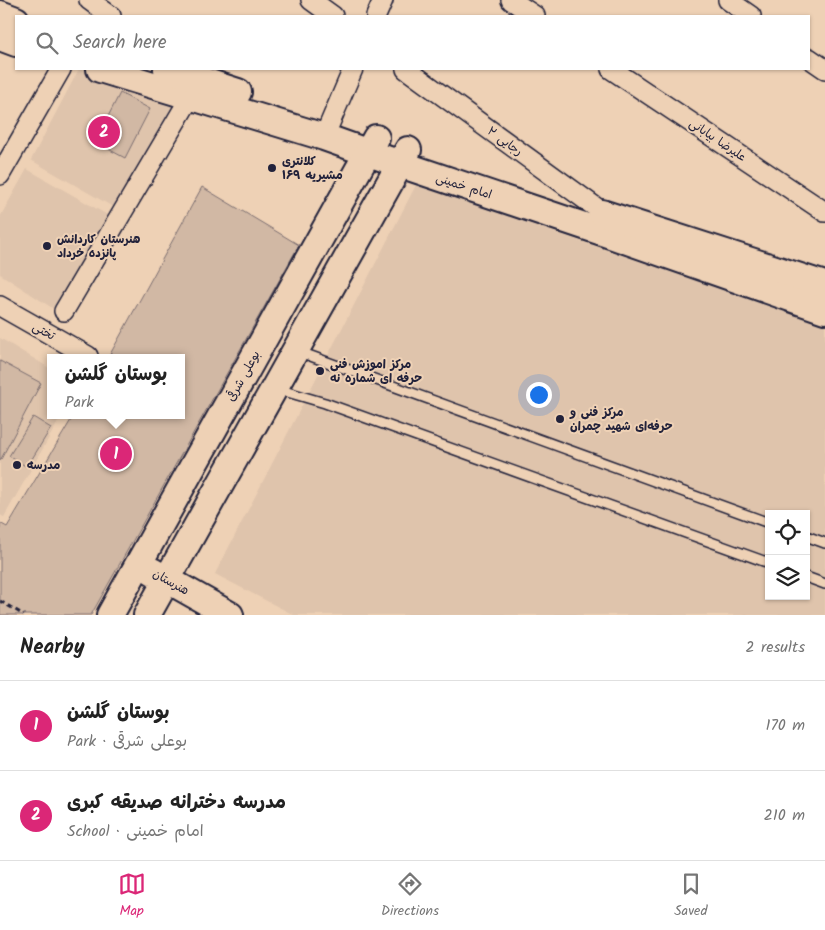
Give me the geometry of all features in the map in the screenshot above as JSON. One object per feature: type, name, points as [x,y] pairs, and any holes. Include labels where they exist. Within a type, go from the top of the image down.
[{"type":"main road","points":[[0,14],[15,20]]},
{"type":"main road","points":[[0,38],[15,43]]},
{"type":"main road","name":"امام خمینی","points":[[108,70],[190,81]]},
{"type":"main road","name":"امام خمینی","points":[[169,70],[190,81],[372,145],[600,231],[825,310]]},
{"type":"main road","name":"بوعلی شرقی","points":[[110,615],[372,145]]},
{"type":"main road","points":[[146,615],[404,157]]},
{"type":"main road","name":"امام خمینی","points":[[404,157],[605,214],[825,286]]},
{"type":"main road","name":"هنرستان","points":[[139,563],[230,615]]},
{"type":"street","points":[[89,0],[110,15]]},
{"type":"street","points":[[311,0],[332,15]]},
{"type":"street","points":[[376,15],[383,0]]},
{"type":"street","points":[[512,0],[534,15]]},
{"type":"street","points":[[728,0],[750,15]]},
{"type":"street","points":[[810,59],[825,69]]},
{"type":"street","points":[[0,175],[60,70]]},
{"type":"street","points":[[327,129],[353,70]]},
{"type":"street","name":"رجایی ۲","points":[[407,70],[605,214]]},
{"type":"street","name":"علیرضا بیابانی","points":[[612,70],[825,212]]},
{"type":"street","points":[[64,311],[190,81]]},
{"type":"street","name":"تختی","points":[[0,306],[84,354]]},
{"type":"lane","points":[[295,351],[765,521]]},
{"type":"lane","points":[[274,388],[334,407],[765,562]]},
{"type":"lane","points":[[810,537],[825,543]]},
{"type":"lane","points":[[810,578],[825,584]]},
{"type":"path","points":[[0,602],[24,615]]},
{"type":"shaded area","points":[[78,70],[89,70],[181,104],[115,208],[31,160]]},
{"type":"shaded area","points":[[120,93],[150,109],[125,158],[95,142]]},
{"type":"shaded area","name":"هنرستان کاردانش پانزده خرداد","points":[[27,169],[111,217],[57,311],[0,274],[0,217]]},
{"type":"shaded area","name":"مرکز فنی و حرفه‌ای شهید چمران","points":[[416,185],[825,325],[825,615],[294,615],[215,574]]},
{"type":"shaded area","points":[[202,187],[299,245],[91,615],[0,615],[0,523],[7,527],[72,419],[185,419],[185,354],[110,354]]},
{"type":"shaded area","name":"مدرسه","points":[[0,338],[47,367],[47,419],[60,419],[4,517],[0,515]]},
{"type":"shaded area","points":[[0,361],[41,383],[0,461]]},
{"type":"shaded area","points":[[33,417],[51,428],[27,467],[9,456]]},
{"type":"place","name":"مدرسه دخترانه صدیقه کبری","points":[[104,132]]},
{"type":"place","name":"کلانتری ۱۶۹ مشیریه","points":[[272,168]]},
{"type":"place","name":"هنرستان کاردانش پانزده خرداد","points":[[47,246]]},
{"type":"place","name":"مرکز اموزش فنی حرفه ای شماره نه","points":[[320,371]]},
{"type":"place","name":"مرکز فنی و حرفه‌ای شهید چمران","points":[[560,419]]},
{"type":"place","name":"بوستان گلشن","points":[[116,454]]},
{"type":"place","name":"مدرسه","points":[[17,465]]}]
